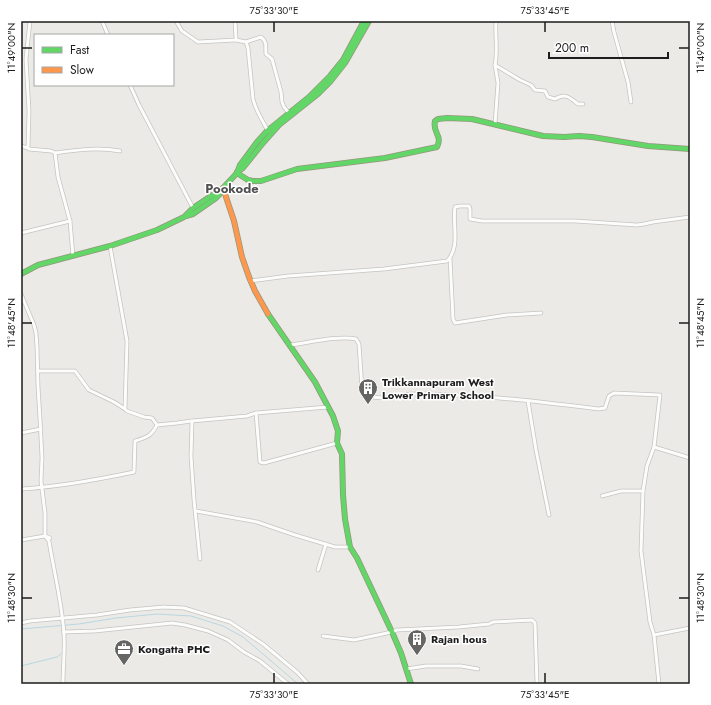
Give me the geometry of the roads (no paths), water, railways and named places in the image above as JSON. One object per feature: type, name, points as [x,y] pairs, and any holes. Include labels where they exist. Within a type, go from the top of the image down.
[{"type":"main road","points":[[237,173],[240,165],[257,142],[309,97],[330,76],[342,60],[364,21]]},
{"type":"main road","points":[[21,274],[38,265],[110,246],[157,230],[193,214],[203,207],[219,195],[223,188],[243,168],[271,133],[320,93],[337,76],[369,21]]},
{"type":"main road","points":[[237,173],[245,180],[258,182],[296,170],[329,164],[368,161],[437,147],[439,143],[438,136],[434,129],[435,121],[438,119],[472,119],[543,136],[592,137],[648,146],[690,149]]},
{"type":"main road","points":[[184,217],[193,208],[223,188]]},
{"type":"main road","points":[[223,188],[234,221],[242,257],[250,281],[265,310],[315,382],[333,416],[338,431],[337,443],[342,454],[345,519],[350,547],[357,558],[392,632],[401,653],[411,684]]},
{"type":"street","points":[[28,148],[29,111],[26,59],[30,21]]},
{"type":"street","points":[[102,21],[108,34]]},
{"type":"street","points":[[176,21],[182,31],[198,42],[236,40],[246,42],[261,37],[266,45],[266,54],[272,59],[274,64],[282,102],[289,113]]},
{"type":"street","points":[[235,21],[236,40]]},
{"type":"street","points":[[495,124],[498,83],[495,65],[497,57],[495,40],[496,21]]},
{"type":"street","points":[[612,21],[628,82],[631,102]]},
{"type":"street","points":[[246,42],[248,48],[253,99],[259,116],[268,131]]},
{"type":"street","points":[[495,65],[531,85],[535,90],[545,91],[548,97],[555,99],[560,96],[569,97],[578,104],[582,104]]},
{"type":"street","points":[[130,86],[193,208]]},
{"type":"street","points":[[21,146],[29,149],[52,151],[55,153],[92,149],[111,149],[120,151]]},
{"type":"street","points":[[55,153],[58,177],[70,221],[73,256]]},
{"type":"street","points":[[250,281],[288,276],[384,269],[445,262],[450,258],[455,250],[455,207],[460,206],[469,206],[470,219],[478,221],[575,221],[637,225],[690,217]]},
{"type":"street","points":[[21,233],[70,221]]},
{"type":"street","points":[[110,246],[126,341],[125,409]]},
{"type":"street","points":[[450,258],[453,319],[455,323],[507,315],[541,313]]},
{"type":"street","points":[[21,294],[34,325],[38,346],[38,386],[41,429],[41,488],[45,513],[46,536],[49,541],[59,594],[63,627],[63,684]]},
{"type":"street","points":[[290,346],[348,338],[356,339],[359,344],[362,389],[366,396],[378,397],[412,394],[455,395],[598,409],[605,408],[609,396],[614,393],[660,395],[654,447],[647,466],[643,492],[641,551],[650,622],[654,635],[659,684]]},
{"type":"street","points":[[38,371],[75,371],[89,390],[114,402],[127,411],[152,418],[157,425]]},
{"type":"street","points":[[528,401],[549,515]]},
{"type":"street","points":[[157,425],[246,416],[256,413],[329,407]]},
{"type":"street","points":[[256,413],[260,462],[264,463],[337,443]]},
{"type":"street","points":[[192,421],[191,456],[200,559]]},
{"type":"street","points":[[21,489],[41,488],[88,481],[134,472],[135,441],[147,438],[153,433],[157,425]]},
{"type":"street","points":[[21,433],[41,429]]},
{"type":"street","points":[[654,447],[690,458]]},
{"type":"street","points":[[602,496],[621,492],[643,492]]},
{"type":"street","points":[[196,511],[257,522],[295,536],[335,547],[350,547]]},
{"type":"street","points":[[21,540],[46,536],[50,538]]},
{"type":"street","points":[[318,570],[326,544]]},
{"type":"street","points":[[21,623],[30,621],[62,620],[150,608],[184,608],[230,622],[263,644],[298,673],[308,684]]},
{"type":"street","points":[[323,636],[354,640],[397,630],[459,627],[488,624],[493,622],[532,620],[535,623],[537,684]]},
{"type":"street","points":[[63,632],[95,631],[172,623],[185,625],[208,631],[228,640],[244,652],[260,661],[288,684]]},
{"type":"street","points":[[654,635],[690,628]]},
{"type":"street","points":[[406,669],[426,666],[461,666],[478,669]]},
{"type":"waterway","points":[[21,629],[79,624],[116,618],[157,614],[191,616],[223,626],[243,637],[298,684]]},
{"type":"waterway","points":[[21,666],[57,657],[61,654]]},
{"type":"place","name":"Trikkannapuram West Lower Primary School","points":[[368,405]]},
{"type":"place","name":"Rajan hous","points":[[417,656]]},
{"type":"place","name":"Kongatta PHC","points":[[124,666]]},
{"type":"district","name":"Pookode","points":[[232,188]]}]
